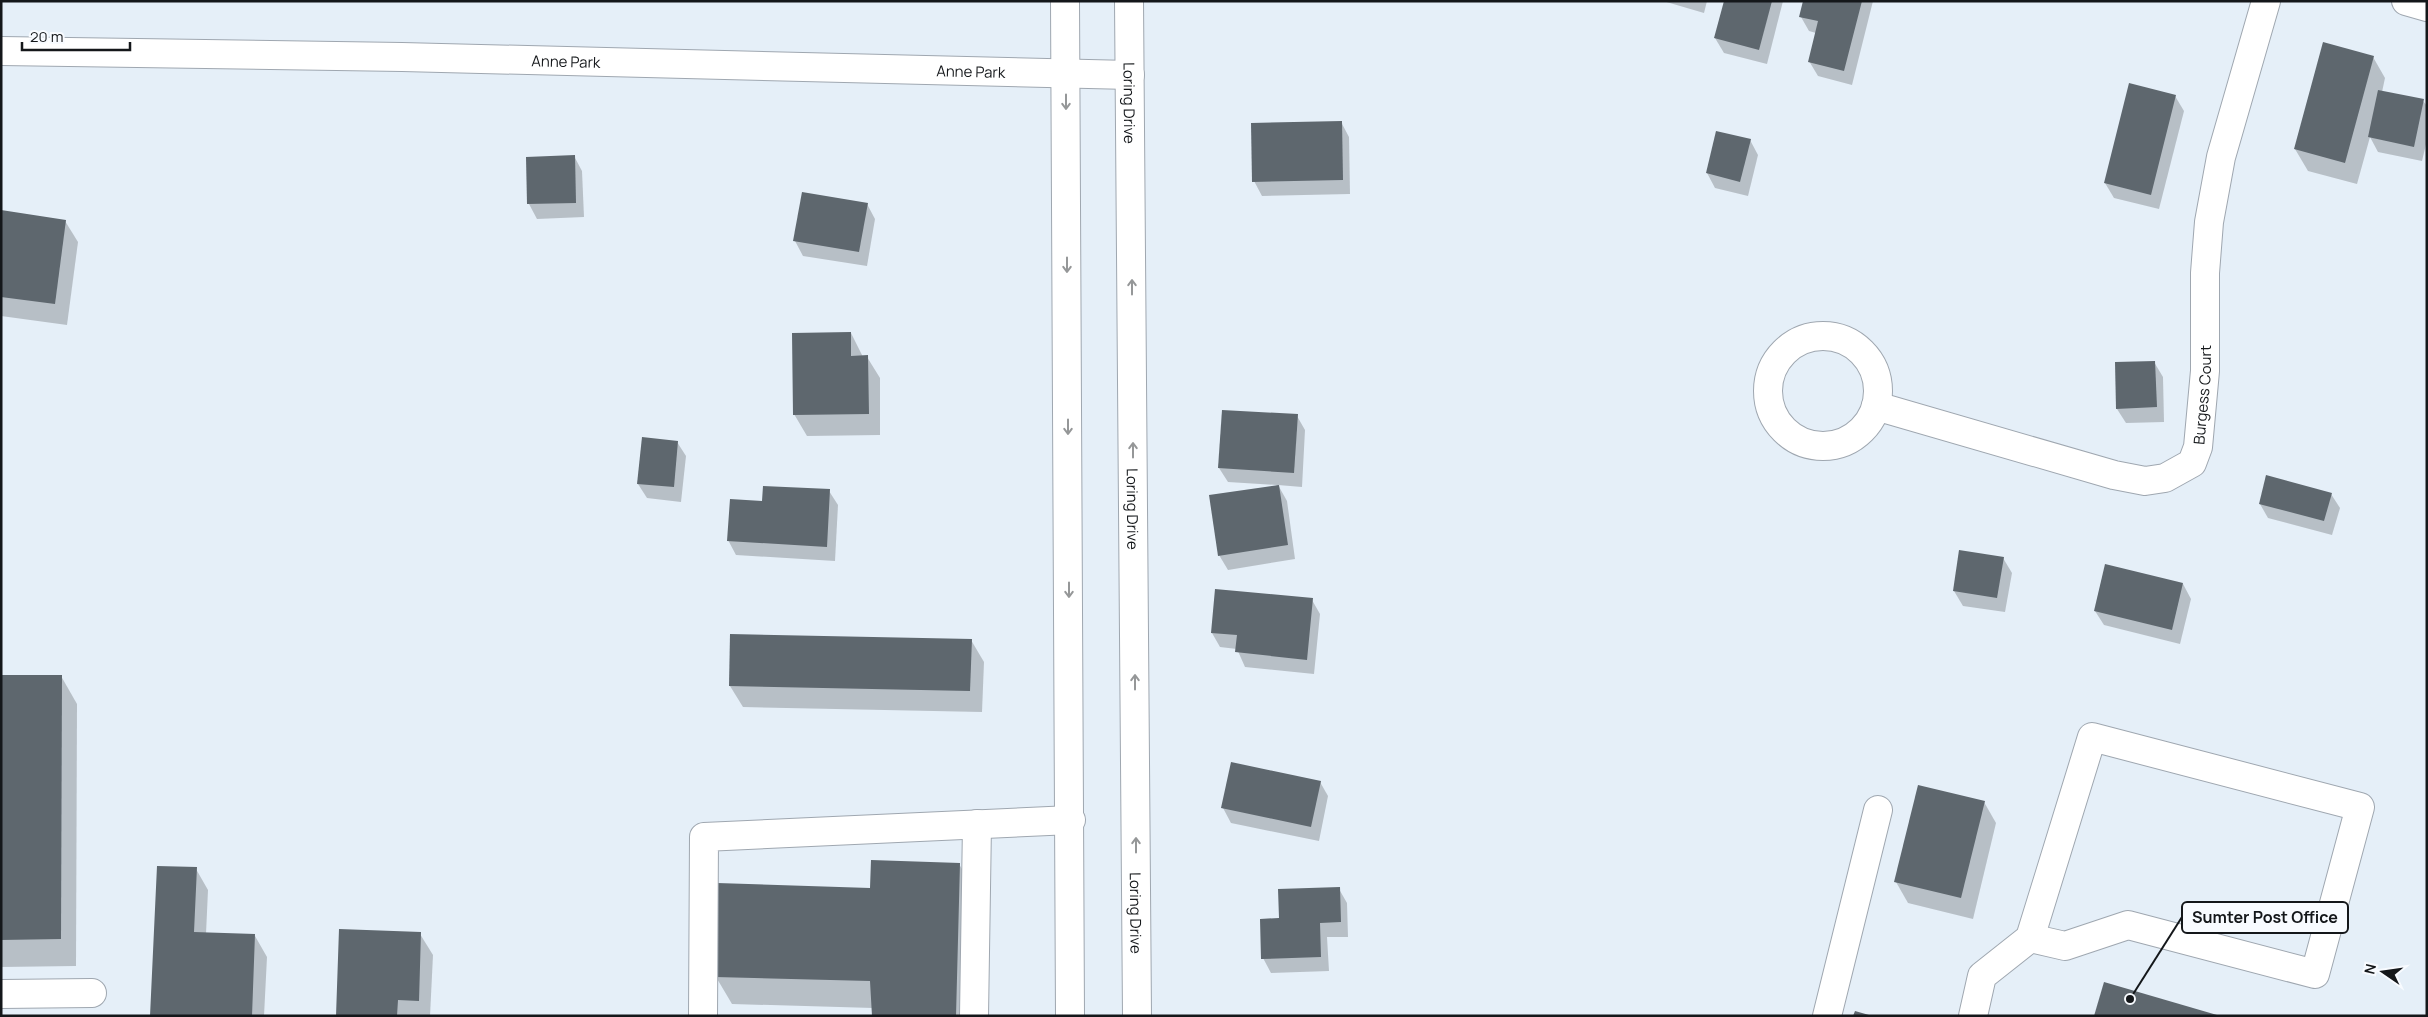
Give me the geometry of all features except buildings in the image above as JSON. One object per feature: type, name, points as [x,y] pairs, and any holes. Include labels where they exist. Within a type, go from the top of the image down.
[{"type":"street","points":[[1065,1],[1071,820],[1070,1016]]},
{"type":"street","name":"Loring Drive","points":[[1129,1],[1137,1016]]},
{"type":"street","name":"Burgess Court","points":[[1876,406],[2122,477],[2145,481],[2166,478],[2192,463],[2198,447],[2205,372],[2205,273],[2209,222],[2221,157],[2266,1]]},
{"type":"street","points":[[2406,1],[2427,7]]},
{"type":"street","name":"Anne Park","points":[[1,51],[402,57],[1130,75]]},
{"type":"street","points":[[1973,1016],[1982,976],[2030,938],[2092,737],[2360,807],[2315,974],[2128,925],[2065,946],[2030,938]]},
{"type":"street","points":[[1827,1016],[1878,810]]},
{"type":"street","points":[[703,1016],[704,837],[1071,820]]},
{"type":"street","points":[[974,1016],[977,824]]},
{"type":"street","points":[[1,994],[92,993]]},
{"type":"place","name":"Sumter Post Office","points":[[2130,999]]}]
